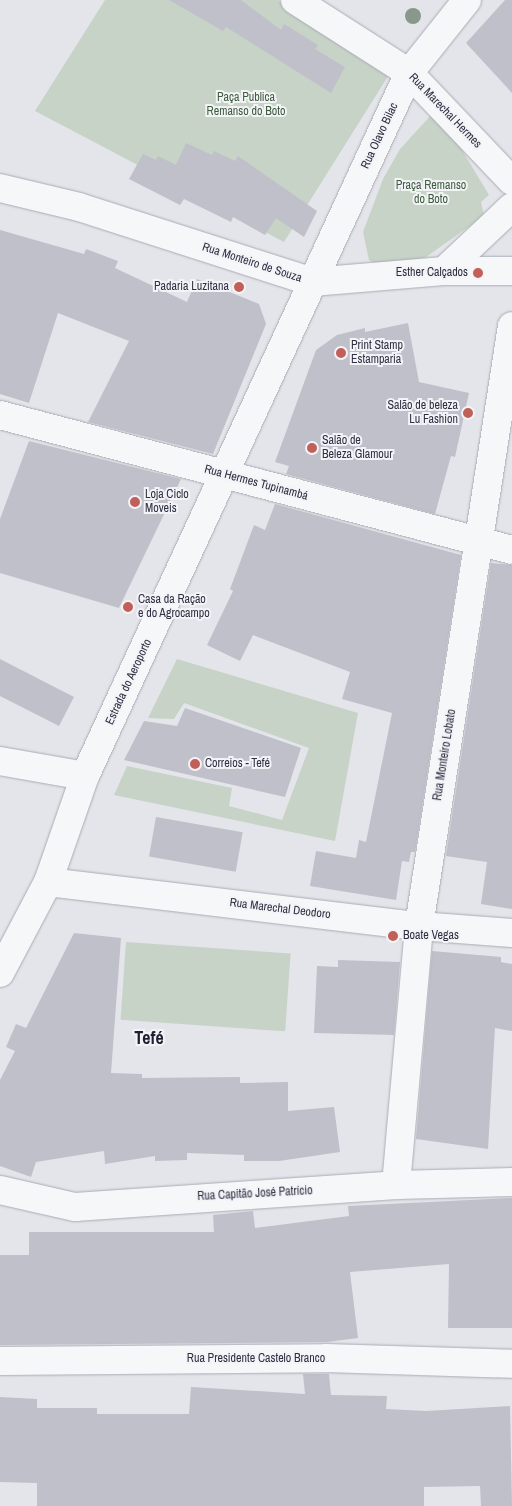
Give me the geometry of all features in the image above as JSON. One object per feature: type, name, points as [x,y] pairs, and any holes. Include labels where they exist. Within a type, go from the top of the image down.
[{"type":"street","name":"Rua Marechal Hermes","points":[[295,0],[409,73],[512,181]]},
{"type":"street","name":"Rua Olavo Bilac","points":[[312,282],[409,73],[467,0]]},
{"type":"street","name":"Rua Monteiro de Souza","points":[[0,188],[79,207],[312,282],[444,271],[512,271]]},
{"type":"street","points":[[444,271],[512,207]]},
{"type":"street","name":"Estrada do Aeroporto","points":[[0,973],[48,882],[85,776],[226,475],[312,282]]},
{"type":"street","name":"Rua Monteiro Lobato","points":[[396,1185],[419,926],[512,326]]},
{"type":"street","name":"Rua Hermes Tupinambá","points":[[0,415],[512,550]]},
{"type":"street","points":[[0,761],[85,776]]},
{"type":"street","name":"Rua Marechal Deodoro","points":[[48,882],[419,926],[512,933]]},
{"type":"street","name":"Rua Capitão José Patrício","points":[[0,1190],[75,1206],[396,1185],[512,1182]]},
{"type":"street","name":"Rua Presidente Castelo Branco","points":[[0,1361],[326,1358],[512,1364]]},
{"type":"green space","name":"Paça Publica Remanso do Boto","points":[[105,0],[278,0],[392,70],[284,242],[35,111]]},
{"type":"green space","name":"Praça Remanso do Boto","points":[[433,113],[459,145],[489,195],[481,202],[484,216],[426,257],[384,269],[369,260],[363,232],[383,179],[400,149]]},
{"type":"green space","points":[[177,659],[358,713],[335,841],[114,795],[127,766],[232,788],[229,806],[282,820],[309,748],[184,703],[174,719],[148,718]]},
{"type":"green space","points":[[126,942],[291,954],[285,1031],[121,1020]]},
{"type":"building","points":[[169,0],[241,0],[281,30],[284,24],[318,45],[315,49],[345,67],[331,93],[226,27],[223,31]]},
{"type":"building","points":[[505,0],[512,0],[512,93],[466,43]]},
{"type":"building","points":[[186,143],[212,155],[214,151],[235,161],[238,156],[317,211],[304,237],[276,218],[265,235],[233,217],[231,222],[184,199],[180,205],[129,179],[143,154],[156,160],[158,156],[176,165]]},
{"type":"building","points":[[0,230],[84,254],[86,249],[118,261],[115,268],[187,302],[197,279],[259,304],[266,324],[213,454],[88,422],[129,341],[58,313],[29,403],[0,394]]},
{"type":"building","points":[[408,323],[419,382],[469,393],[455,457],[451,456],[435,514],[286,474],[289,466],[275,462],[316,350],[337,335],[365,328],[365,332]]},
{"type":"building","points":[[29,441],[181,479],[119,608],[0,573],[0,519]]},
{"type":"building","points":[[275,504],[461,555],[415,852],[411,852],[409,862],[402,861],[396,900],[310,886],[316,851],[356,858],[359,840],[366,842],[392,713],[342,699],[350,672],[253,635],[240,661],[207,645],[233,591],[230,589],[254,525],[265,530]]},
{"type":"building","points":[[491,563],[512,565],[512,909],[481,904],[487,862],[446,856]]},
{"type":"building","points":[[0,659],[74,697],[59,726],[0,696]]},
{"type":"building","points":[[185,708],[301,748],[285,797],[124,760],[144,721],[177,726]]},
{"type":"building","points":[[156,817],[243,832],[236,872],[149,856]]},
{"type":"building","points":[[74,933],[121,938],[111,1073],[142,1074],[142,1078],[240,1077],[240,1083],[288,1082],[288,1111],[334,1107],[340,1152],[279,1161],[244,1161],[244,1155],[187,1153],[187,1160],[155,1161],[155,1156],[105,1164],[104,1151],[36,1162],[31,1177],[0,1166],[0,1080],[15,1051],[6,1047],[16,1024],[26,1028]]},
{"type":"building","points":[[432,951],[501,957],[501,962],[512,964],[512,1031],[495,1028],[488,1149],[416,1139]]},
{"type":"building","points":[[338,960],[400,962],[394,1035],[314,1033],[317,966],[338,967]]},
{"type":"building","points":[[512,1198],[512,1328],[448,1328],[449,1264],[350,1272],[358,1338],[327,1342],[0,1345],[0,1255],[29,1255],[29,1232],[214,1232],[213,1215],[253,1211],[255,1228],[349,1216],[348,1206]]},
{"type":"building","points":[[303,1374],[329,1374],[331,1395],[387,1396],[386,1409],[426,1411],[510,1406],[512,1506],[481,1506],[480,1486],[424,1487],[424,1506],[37,1506],[37,1483],[0,1482],[0,1397],[37,1399],[37,1408],[97,1408],[97,1414],[189,1414],[191,1387],[305,1394]]},
{"type":"place","name":"Esther Calçados","points":[[478,273]]},
{"type":"place","name":"Padaria Luzitana","points":[[239,287]]},
{"type":"place","name":"Print Stamp Estamparia","points":[[341,353]]},
{"type":"place","name":"Salão de beleza Lu Fashion","points":[[468,413]]},
{"type":"place","name":"Salão de Beleza Glamour","points":[[312,448]]},
{"type":"place","name":"Loja Ciclo Moveis","points":[[135,502]]},
{"type":"place","name":"Casa da Ração e do Agrocampo","points":[[128,607]]},
{"type":"place","name":"Correios - Tefé","points":[[195,764]]},
{"type":"place","name":"Boate Vegas","points":[[393,936]]},
{"type":"district","name":"Tefé","points":[[149,1038]]}]
